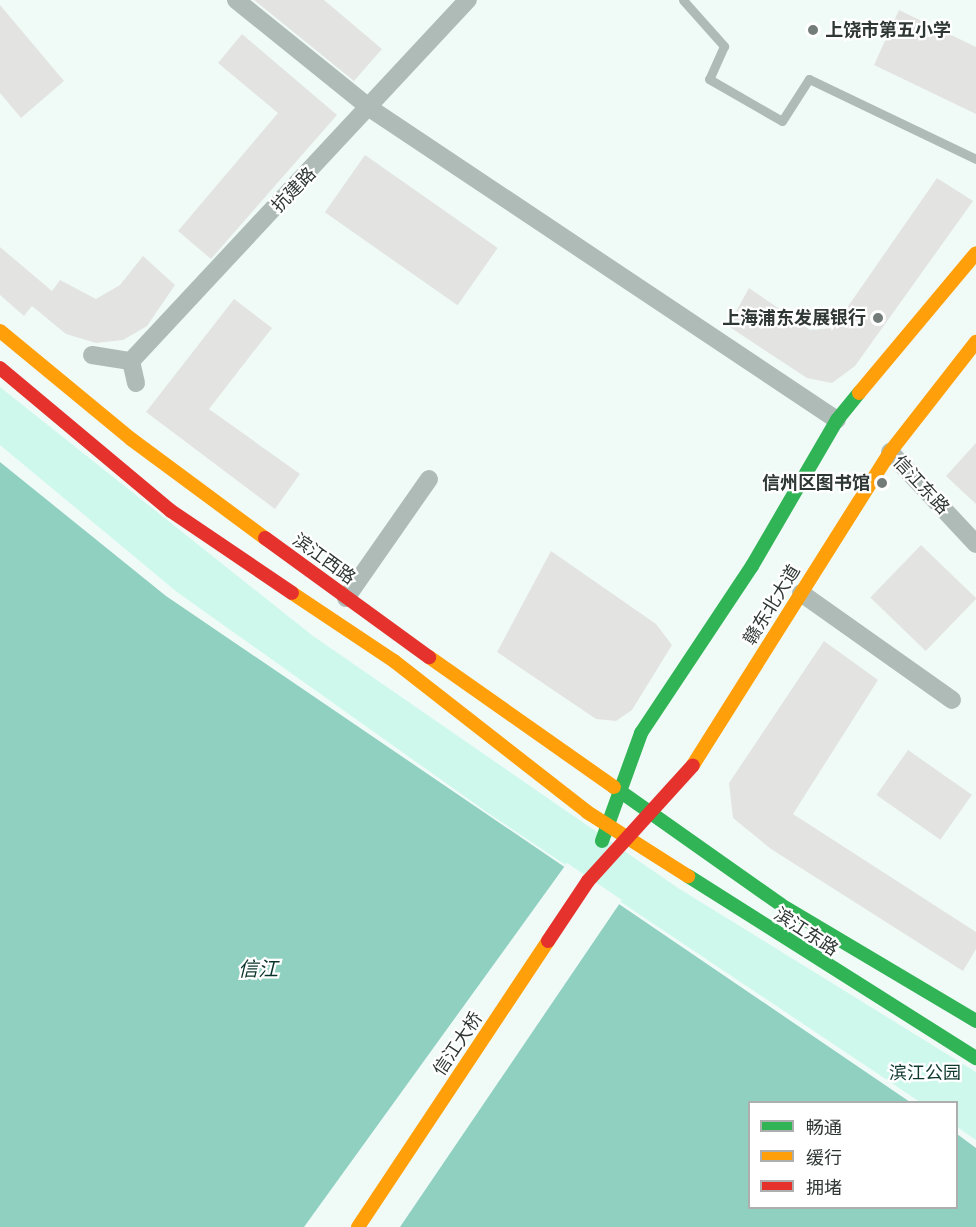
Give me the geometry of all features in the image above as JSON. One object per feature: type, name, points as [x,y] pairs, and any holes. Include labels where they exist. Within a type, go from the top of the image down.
[{"type":"main road","points":[[588,881],[618,832],[620,789],[640,733],[752,566],[837,420],[976,253]]},
{"type":"main road","name":"滨江西路","points":[[0,331],[131,439],[346,598],[639,802]]},
{"type":"main road","name":"赣东北大道","points":[[588,881],[618,832],[652,812],[685,777],[890,452],[976,342]]},
{"type":"main road","points":[[0,368],[171,512],[394,661],[618,832]]},
{"type":"main road","name":"滨江东路","points":[[639,802],[781,905],[976,1021]]},
{"type":"main road","name":"滨江东路","points":[[618,832],[976,1058]]},
{"type":"main road","name":"信江大桥","points":[[358,1227],[588,881]]},
{"type":"street","points":[[236,0],[371,109],[837,420]]},
{"type":"street","name":"抗建路","points":[[131,361],[371,109],[468,0]]},
{"type":"street","points":[[92,355],[131,361],[136,383]]},
{"type":"street","name":"信江东路","points":[[890,452],[975,541]]},
{"type":"street","points":[[346,598],[429,479]]},
{"type":"street","points":[[801,593],[952,700]]},
{"type":"lane","points":[[683,0],[724,46],[710,79],[782,121],[809,79],[976,159]]},
{"type":"green space","name":"滨江公园","points":[[0,387],[313,636],[678,888],[976,1072],[976,1140],[958,1128],[958,1101],[919,1101],[488,813],[177,592],[0,445]]},
{"type":"water","name":"信江","points":[[0,462],[166,596],[909,1101],[748,1101],[748,1209],[958,1209],[958,1135],[976,1148],[976,1227],[0,1227]]},
{"type":"pier","points":[[567,863],[622,900],[400,1227],[304,1227]]},
{"type":"building","points":[[254,0],[324,0],[382,49],[354,81]]},
{"type":"building","points":[[0,5],[64,81],[21,118],[0,93]]},
{"type":"building","points":[[899,10],[976,47],[976,114],[874,65]]},
{"type":"building","points":[[242,34],[337,115],[211,259],[178,231],[278,113],[218,63]]},
{"type":"building","points":[[365,155],[498,248],[458,305],[325,212]]},
{"type":"building","points":[[937,178],[973,201],[855,366],[832,383],[807,378],[728,326],[749,288],[810,330],[833,328]]},
{"type":"building","points":[[0,247],[52,291],[60,280],[96,299],[120,285],[143,256],[175,285],[147,326],[123,340],[96,343],[66,334],[32,306],[24,316],[0,295]]},
{"type":"building","points":[[234,299],[272,328],[209,409],[300,474],[275,509],[146,412]]},
{"type":"building","points":[[976,443],[976,504],[946,476]]},
{"type":"building","points":[[921,545],[976,598],[926,651],[870,598]]},
{"type":"building","points":[[551,551],[656,624],[672,645],[632,710],[616,721],[596,719],[497,652]]},
{"type":"building","points":[[824,641],[878,680],[793,814],[976,932],[976,949],[963,971],[771,849],[733,818],[729,783]]},
{"type":"building","points":[[908,750],[972,795],[940,840],[876,795]]},
{"type":"traffic: fast","points":[[602,841],[641,733],[752,566],[837,420],[859,393]]},
{"type":"traffic: fast","points":[[614,787],[781,905],[976,1021]]},
{"type":"traffic: fast","points":[[688,876],[976,1058]]},
{"type":"traffic: slow","points":[[859,393],[976,253]]},
{"type":"traffic: slow","points":[[0,331],[131,439],[265,538]]},
{"type":"traffic: slow","points":[[693,765],[890,452],[976,342]]},
{"type":"traffic: slow","points":[[292,593],[394,661],[587,812],[688,876]]},
{"type":"traffic: slow","points":[[429,657],[614,787]]},
{"type":"traffic: slow","points":[[358,1227],[548,941]]},
{"type":"traffic: jam","points":[[0,368],[171,511],[292,593]]},
{"type":"traffic: jam","points":[[265,538],[429,657]]},
{"type":"traffic: jam","points":[[548,941],[588,881],[693,765]]},
{"type":"place","name":"上饶市第五小学","points":[[813,30]]},
{"type":"place","name":"上海浦东发展银行","points":[[878,318]]},
{"type":"place","name":"信州区图书馆","points":[[882,483]]}]
